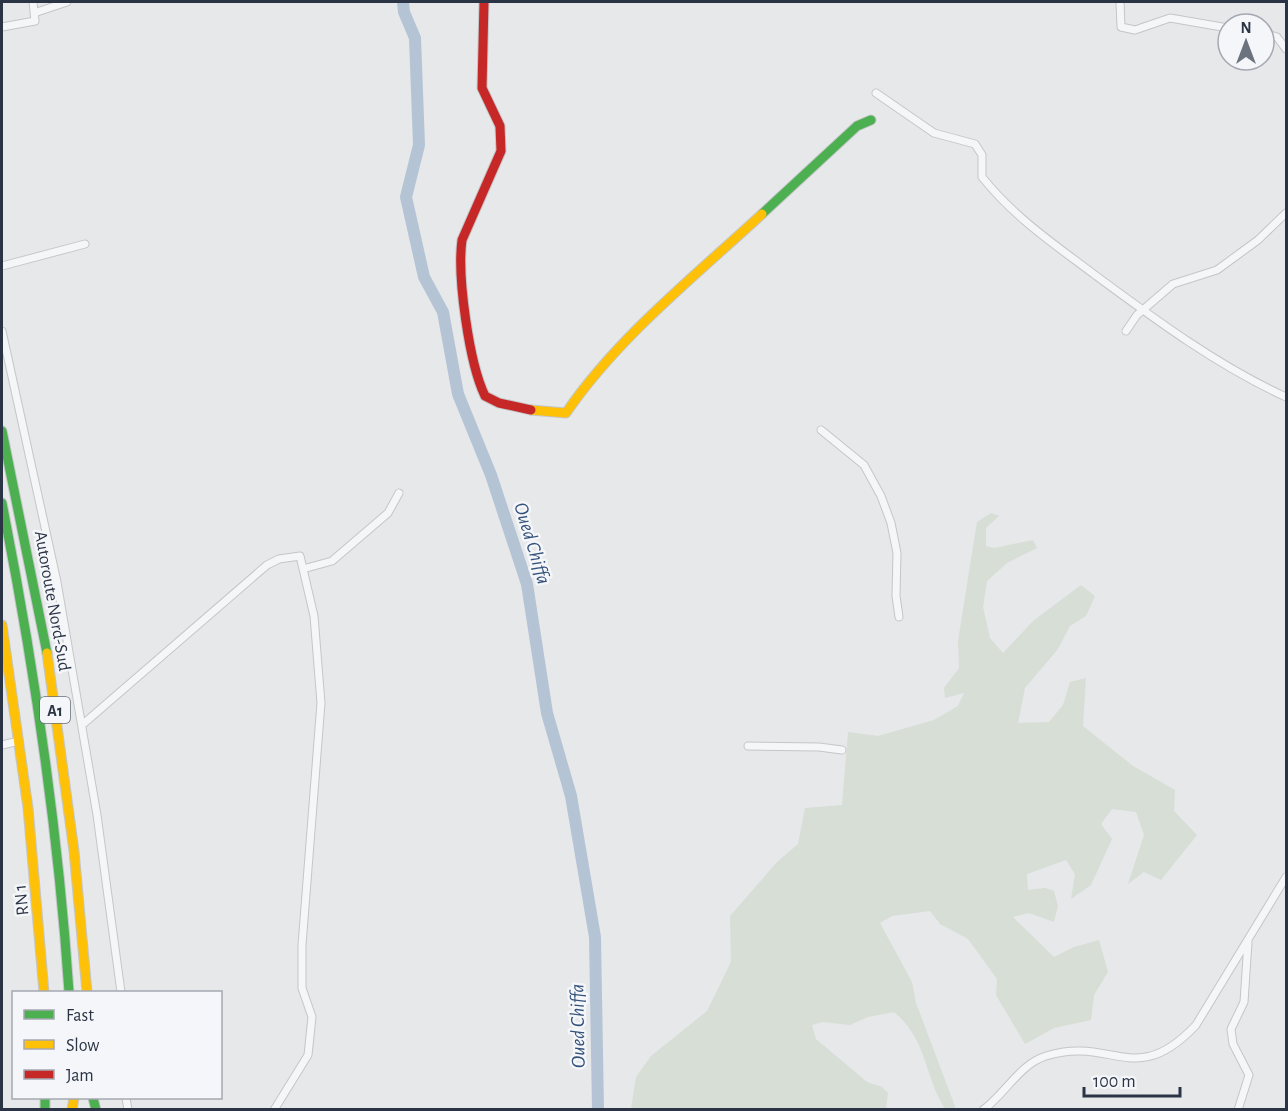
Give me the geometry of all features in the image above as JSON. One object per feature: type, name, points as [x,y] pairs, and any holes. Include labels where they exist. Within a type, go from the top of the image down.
[{"type":"main road","points":[[484,2],[482,88],[500,126],[501,151],[462,240],[460,254],[471,343],[482,390],[490,399],[532,409],[566,413],[585,385],[651,317],[857,126],[871,120]]},
{"type":"main road","name":"Autoroute Nord-Sud","points":[[2,431],[35,585],[59,738],[78,883],[87,991]]},
{"type":"main road","name":"Autoroute Nord-Sud","points":[[2,503],[19,585],[45,743],[64,908],[69,991]]},
{"type":"main road","name":"RN 1","points":[[2,625],[19,741],[39,913],[45,991]]},
{"type":"street","points":[[2,27],[35,21],[33,2]]},
{"type":"street","points":[[34,13],[67,2]]},
{"type":"street","points":[[1120,2],[1121,27],[1135,30],[1170,18],[1216,26]]},
{"type":"street","points":[[1276,37],[1287,48]]},
{"type":"street","points":[[876,93],[934,133],[975,144],[982,155],[982,177],[1016,216],[1143,310],[1243,377],[1287,397]]},
{"type":"street","points":[[1126,331],[1143,310],[1173,284],[1217,270],[1287,213]]},
{"type":"street","points":[[2,266],[85,244]]},
{"type":"street","points":[[2,331],[57,582],[82,725],[121,991]]},
{"type":"street","points":[[821,430],[864,465],[881,496],[891,524],[897,553],[896,596],[899,617]]},
{"type":"street","points":[[303,569],[332,561],[388,513],[399,493]]},
{"type":"street","points":[[82,725],[267,565],[279,559],[300,556],[314,616],[321,703],[302,945],[302,988],[312,1017],[308,1055],[274,1110]]},
{"type":"street","points":[[2,745],[19,741]]},
{"type":"street","points":[[748,746],[819,747],[842,750]]},
{"type":"street","points":[[983,1110],[997,1100],[1022,1071],[1036,1059],[1047,1055],[1086,1049],[1127,1059],[1142,1059],[1154,1056],[1184,1038],[1196,1026],[1287,877]]},
{"type":"street","points":[[1238,1110],[1249,1075],[1233,1044],[1231,1029],[1244,1002],[1248,942]]},
{"type":"shaded area","points":[[991,513],[999,516],[986,528],[986,546],[994,548],[1033,540],[1037,548],[1007,563],[987,581],[983,607],[990,638],[1003,653],[1033,621],[1081,585],[1095,596],[1086,616],[1070,626],[1058,649],[1025,688],[1018,723],[1049,722],[1063,705],[1070,682],[1086,678],[1083,726],[1133,766],[1175,790],[1174,811],[1197,835],[1161,880],[1144,872],[1128,884],[1144,835],[1136,812],[1112,809],[1101,824],[1112,839],[1091,885],[1071,899],[1075,874],[1066,860],[1027,874],[1028,890],[1045,888],[1054,891],[1058,906],[1054,922],[1029,913],[1013,917],[1054,957],[1074,947],[1099,940],[1108,972],[1094,995],[1091,1020],[1054,1028],[1025,1044],[996,995],[997,979],[968,939],[940,924],[930,911],[892,916],[880,923],[912,982],[916,1003],[956,1109],[945,1109],[913,1034],[894,1012],[868,1017],[850,1025],[823,1022],[812,1025],[816,1039],[867,1082],[882,1087],[888,1093],[886,1109],[631,1109],[636,1077],[651,1056],[707,1011],[731,962],[730,916],[777,862],[798,844],[805,808],[842,805],[848,732],[878,736],[934,720],[958,706],[964,693],[945,698],[944,688],[959,668],[958,641],[977,522]]},
{"type":"waterway","name":"Oued Chiffa","points":[[403,2],[404,12],[415,38],[419,145],[406,197],[424,277],[443,312],[458,394],[491,475],[527,584],[547,713],[571,796],[595,937],[598,1110]]},
{"type":"traffic: fast","points":[[762,214],[857,126],[871,120]]},
{"type":"traffic: fast","points":[[2,431],[47,653]]},
{"type":"traffic: fast","points":[[2,503],[43,746],[58,869],[69,991]]},
{"type":"traffic: fast","points":[[45,1099],[45,1110]]},
{"type":"traffic: fast","points":[[93,1099],[96,1110]]},
{"type":"traffic: slow","points":[[531,410],[566,413],[587,385],[633,333],[762,214]]},
{"type":"traffic: slow","points":[[2,625],[28,808],[44,991]]},
{"type":"traffic: slow","points":[[47,653],[74,851],[87,991]]},
{"type":"traffic: slow","points":[[72,1110],[74,1099]]},
{"type":"traffic: jam","points":[[484,2],[482,88],[500,126],[501,151],[462,240],[463,296],[469,342],[485,396],[499,403],[531,410]]}]
